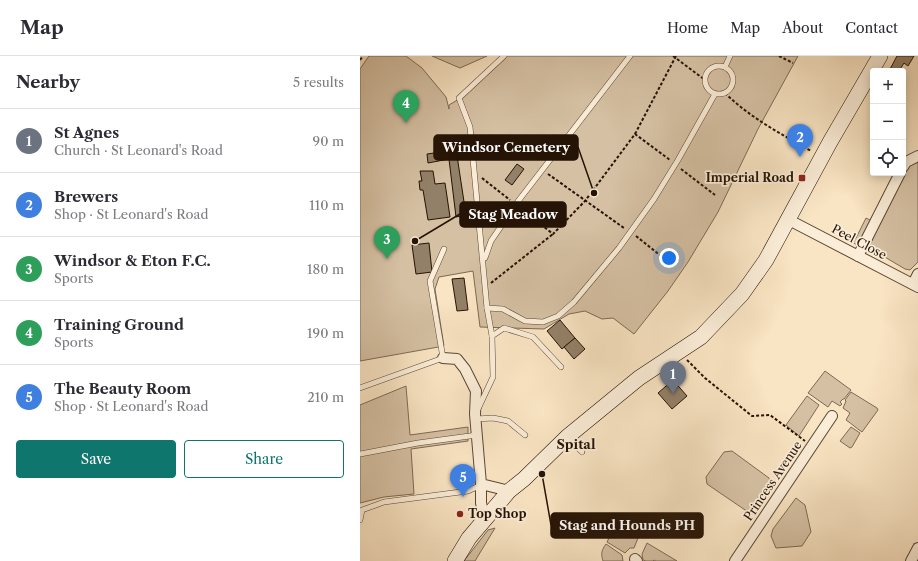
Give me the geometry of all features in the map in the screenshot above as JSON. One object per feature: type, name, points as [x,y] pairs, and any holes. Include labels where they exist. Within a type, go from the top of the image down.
[{"type":"main road","points":[[455,561],[469,538],[509,491],[524,479],[567,437],[639,378],[701,337],[742,294],[766,260],[822,157],[880,56]]},
{"type":"street","points":[[906,162],[918,156]]},
{"type":"street","points":[[858,256],[898,176]]},
{"type":"street","name":"Peel Close","points":[[788,220],[915,286]]},
{"type":"street","points":[[915,286],[918,274]]},
{"type":"street","points":[[443,358],[457,359],[465,369],[476,391],[481,504],[485,519]]},
{"type":"street","name":"Princess Avenue","points":[[735,561],[832,416]]},
{"type":"street","points":[[481,484],[509,491]]},
{"type":"street","points":[[911,561],[918,548]]},
{"type":"lane","points":[[504,56],[459,98],[470,127],[484,261],[487,308],[492,336],[493,376],[476,416],[508,421],[525,435]]},
{"type":"lane","points":[[484,261],[491,241],[515,205],[630,56]]},
{"type":"lane","points":[[725,68],[730,56]]},
{"type":"lane","points":[[719,66],[725,68],[730,72],[733,80],[731,88],[726,93],[715,94],[708,89],[706,85],[706,75],[708,71],[714,67],[719,66]]},
{"type":"lane","points":[[487,308],[503,309],[525,321],[543,322],[558,316],[574,302],[619,248],[654,200],[715,94]]},
{"type":"lane","points":[[360,388],[443,358],[430,281],[444,249]]},
{"type":"lane","points":[[492,336],[504,328],[533,337],[561,367]]},
{"type":"lane","points":[[360,454],[418,443],[477,435]]},
{"type":"lane","points":[[567,437],[582,452]]},
{"type":"lane","points":[[360,520],[362,510],[384,502],[468,491],[481,484]]},
{"type":"path","points":[[360,60],[363,56]]},
{"type":"path","points":[[779,56],[793,63]]},
{"type":"path","points":[[486,290],[490,284],[553,234],[585,201],[635,134],[675,57],[705,80]]},
{"type":"path","points":[[726,93],[734,101],[773,129],[822,157]]},
{"type":"path","points":[[635,134],[715,195]]},
{"type":"path","points":[[542,170],[630,232],[671,264]]},
{"type":"path","points":[[475,173],[553,234]]},
{"type":"path","points":[[679,352],[704,378],[752,416],[770,415],[812,446]]},
{"type":"shaded area","points":[[369,56],[406,56],[422,68],[446,97],[449,109],[449,105],[459,99],[506,56],[798,56],[758,129],[718,212],[688,262],[668,291],[634,334],[613,318],[602,319],[585,311],[569,314],[544,329],[480,327],[473,271],[439,277],[435,289],[444,346],[360,361],[360,69]]},
{"type":"shaded area","points":[[432,56],[487,56],[460,68]]},
{"type":"shaded area","points":[[918,159],[918,262],[910,270],[905,269],[873,250],[870,245],[904,176],[906,176],[906,172],[910,164]]},
{"type":"shaded area","points":[[866,218],[872,221],[861,241],[857,245],[850,241],[856,238]]},
{"type":"shaded area","points":[[825,371],[851,390],[840,402],[842,404],[840,406],[832,401],[828,407],[808,393]]},
{"type":"shaded area","points":[[406,386],[410,435],[468,427],[468,441],[411,449],[414,494],[384,497],[360,503],[360,405]]},
{"type":"shaded area","points":[[851,392],[878,410],[862,432],[846,420],[850,413],[843,408],[846,401],[845,400]]},
{"type":"shaded area","points":[[807,396],[819,405],[799,436],[786,425]]},
{"type":"shaded area","points":[[851,427],[860,433],[850,448],[840,441]]},
{"type":"shaded area","points":[[732,451],[769,478],[770,481],[748,512],[707,484],[706,477],[724,452]]},
{"type":"shaded area","points":[[796,498],[805,505],[811,532],[802,546],[776,548],[771,536],[773,529]]},
{"type":"shaded area","points":[[495,528],[475,561],[464,561],[488,530]]},
{"type":"shaded area","points":[[623,532],[638,538],[634,548],[630,548],[625,553],[607,542],[611,534]]},
{"type":"shaded area","points":[[647,543],[677,561],[643,560],[642,554]]},
{"type":"shaded area","points":[[606,544],[622,555],[623,561],[603,561],[602,552]]},
{"type":"building","points":[[897,56],[914,56],[908,66],[904,63],[901,68],[891,68]]},
{"type":"building","points":[[456,149],[466,215],[456,217],[448,151]]},
{"type":"building","points":[[448,151],[449,159],[428,163],[427,154]]},
{"type":"building","points":[[517,164],[524,169],[512,185],[505,180]]},
{"type":"building","points":[[420,171],[433,171],[435,184],[445,183],[450,217],[428,220],[423,190],[420,190],[419,181],[422,181]]},
{"type":"building","points":[[429,243],[432,272],[416,274],[412,245]]},
{"type":"building","points":[[464,278],[468,310],[457,311],[452,279]]},
{"type":"building","points":[[560,320],[575,338],[562,349],[547,331]]},
{"type":"building","points":[[575,338],[585,349],[574,359],[564,347]]},
{"type":"building","points":[[673,380],[687,396],[672,409],[658,393]]},
{"type":"place","name":"Training Ground","points":[[406,123]]},
{"type":"place","name":"Brewers","points":[[800,157]]},
{"type":"place","name":"Imperial Road","points":[[802,178]]},
{"type":"place","name":"Windsor Cemetery","points":[[594,193]]},
{"type":"place","name":"Stag Meadow","points":[[415,241]]},
{"type":"place","name":"Windsor & Eton F.C.","points":[[387,259]]},
{"type":"place","name":"St Agnes","points":[[673,394]]},
{"type":"place","name":"Stag and Hounds PH","points":[[542,474]]},
{"type":"place","name":"The Beauty Room","points":[[463,497]]},
{"type":"place","name":"Top Shop","points":[[460,514]]},
{"type":"district","name":"Spital","points":[[576,444]]}]
